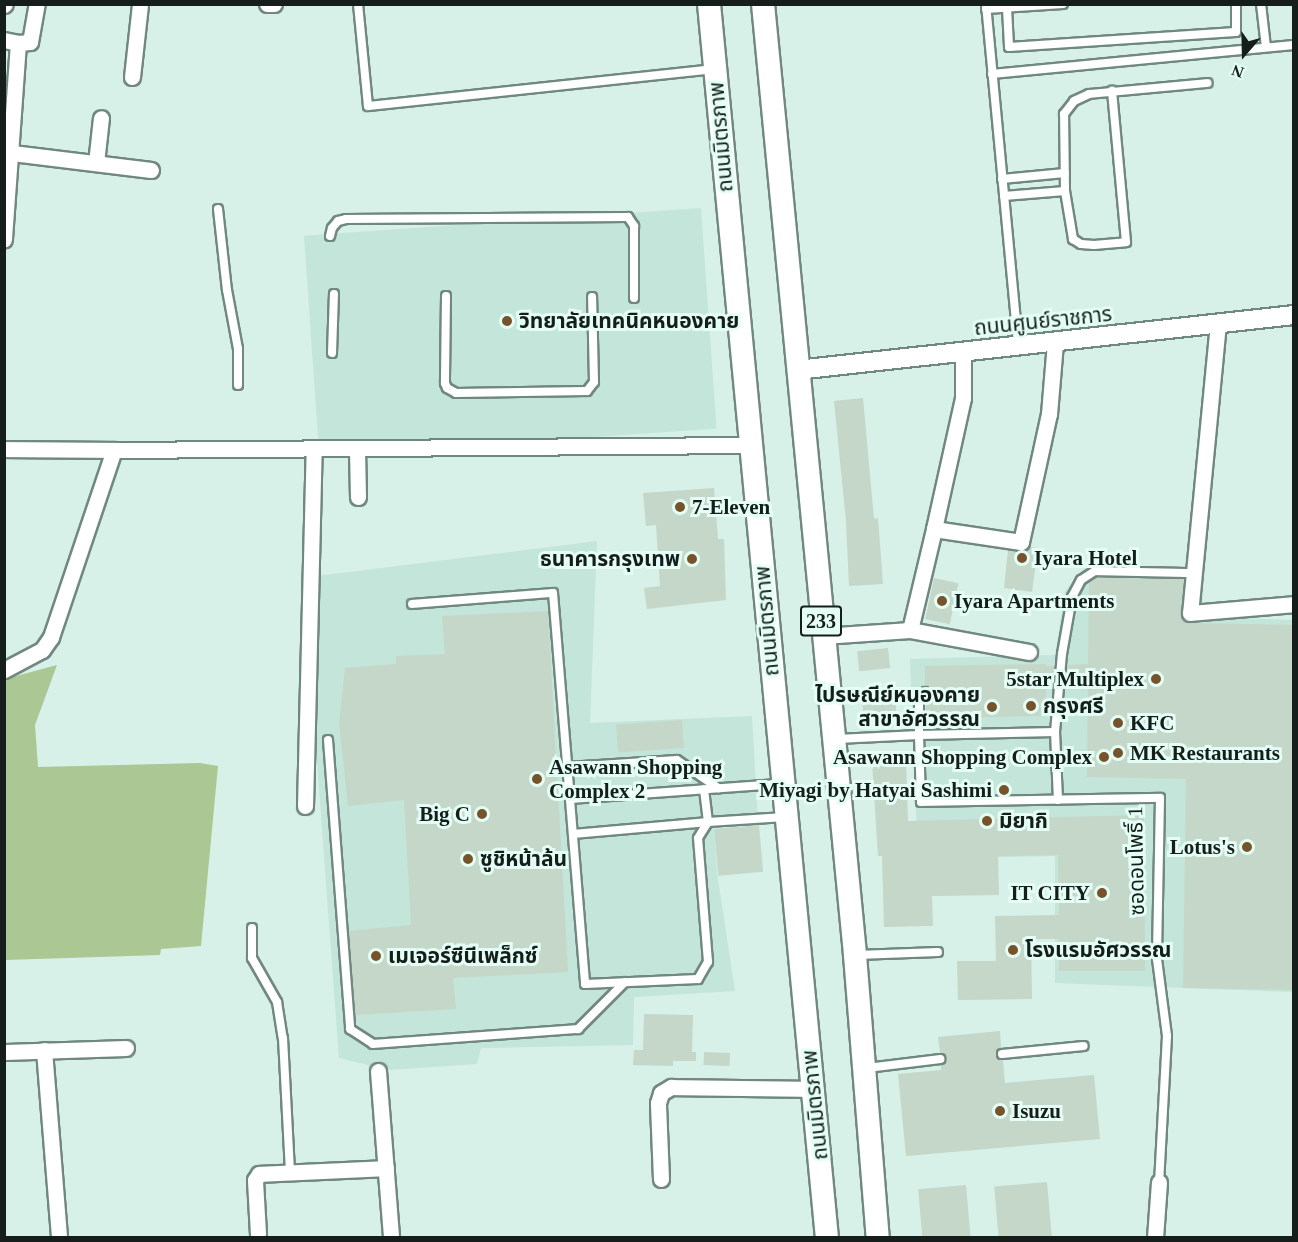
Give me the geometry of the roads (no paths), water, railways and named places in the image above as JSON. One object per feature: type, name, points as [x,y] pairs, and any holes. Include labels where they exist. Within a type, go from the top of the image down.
[{"type":"main road","name":"ถนนมิตรภาพ","points":[[709,4],[827,1238]]},
{"type":"main road","name":"233","points":[[763,4],[855,955],[878,1238]]},
{"type":"street","points":[[4,240],[11,42],[30,42],[37,4]]},
{"type":"street","points":[[132,77],[140,4]]},
{"type":"street","points":[[267,4],[274,4]]},
{"type":"street","points":[[96,163],[100,118]]},
{"type":"street","points":[[8,152],[151,170]]},
{"type":"street","name":"ถนนศูนย์ราชการ","points":[[798,370],[1293,315]]},
{"type":"street","points":[[1218,323],[1190,613],[1293,604]]},
{"type":"street","points":[[934,529],[1021,542],[1049,414],[1055,342]]},
{"type":"street","points":[[910,630],[963,398],[963,352]]},
{"type":"street","points":[[4,449],[751,445]]},
{"type":"street","points":[[357,448],[358,497]]},
{"type":"street","points":[[305,806],[314,449]]},
{"type":"street","points":[[4,670],[42,650],[51,637],[114,450]]},
{"type":"street","points":[[823,636],[910,630],[1029,652]]},
{"type":"street","points":[[4,1052],[126,1048]]},
{"type":"street","points":[[44,1050],[59,1238]]},
{"type":"street","points":[[378,1071],[390,1238]]},
{"type":"street","points":[[661,1179],[658,1103],[661,1093],[671,1087],[813,1089]]},
{"type":"street","points":[[258,1234],[256,1176],[290,1172],[386,1168]]},
{"type":"street","name":"ซอดอนโพธิ์ 1","points":[[1155,1238],[1159,1182]]},
{"type":"lane","points":[[358,4],[368,106],[715,69]]},
{"type":"lane","points":[[1018,345],[986,7],[1007,8],[1063,4]]},
{"type":"lane","points":[[1007,8],[1009,47],[1236,32],[1236,4]]},
{"type":"lane","points":[[1261,4],[1266,47]]},
{"type":"lane","points":[[992,74],[1293,45]]},
{"type":"lane","points":[[1112,91],[1126,242],[1081,244],[1073,239],[1065,191],[1064,114],[1074,100],[1089,93],[1207,82]]},
{"type":"lane","points":[[1002,179],[1065,173]]},
{"type":"lane","points":[[1004,196],[1065,191]]},
{"type":"lane","points":[[218,208],[227,290],[238,349],[238,385]]},
{"type":"lane","points":[[330,236],[332,228],[346,219],[628,217],[634,225],[634,298]]},
{"type":"lane","points":[[332,353],[334,294]]},
{"type":"lane","points":[[446,296],[445,384],[447,388],[456,393],[587,391],[594,382],[592,297]]},
{"type":"lane","points":[[1058,800],[1055,732],[1062,654],[1072,597],[1081,580],[1095,571],[1194,573]]},
{"type":"lane","points":[[412,604],[553,593],[585,984],[698,979],[708,962],[698,838],[708,822],[704,789]]},
{"type":"lane","points":[[919,735],[919,697],[925,692]]},
{"type":"lane","points":[[834,740],[919,735],[1055,732]]},
{"type":"lane","name":"ซอดอนโพธิ์ 1","points":[[919,735],[921,802],[1160,798],[1157,959],[1167,1036],[1159,1182]]},
{"type":"lane","points":[[328,740],[350,1029],[373,1044],[578,1029],[625,982]]},
{"type":"lane","points":[[567,767],[677,760],[718,788]]},
{"type":"lane","points":[[570,799],[783,784]]},
{"type":"lane","points":[[573,834],[786,817]]},
{"type":"lane","points":[[252,928],[252,958],[277,1002],[283,1038],[290,1172]]},
{"type":"lane","points":[[855,955],[939,952]]},
{"type":"lane","points":[[1002,1054],[1084,1046]]},
{"type":"lane","points":[[865,1068],[940,1059]]},
{"type":"place","name":"วิทยาลัยเทคนิคหนองคาย","points":[[507,321]]},
{"type":"place","name":"7-Eleven","points":[[680,507]]},
{"type":"place","name":"Iyara Hotel","points":[[1022,558]]},
{"type":"place","name":"ธนาคารกรุงเทพ","points":[[692,559]]},
{"type":"place","name":"Iyara Apartments","points":[[942,601]]},
{"type":"place","name":"5star Multiplex","points":[[1156,679]]},
{"type":"place","name":"กรุงศรี","points":[[1031,706]]},
{"type":"place","name":"ไปรษณีย์หนองคาย สาขาอัศวรรณ","points":[[992,707]]},
{"type":"place","name":"KFC","points":[[1118,723]]},
{"type":"place","name":"MK Restaurants","points":[[1118,753]]},
{"type":"place","name":"Asawann Shopping Complex","points":[[1104,757]]},
{"type":"place","name":"Asawann Shopping Complex 2","points":[[537,779]]},
{"type":"place","name":"Miyagi by Hatyai Sashimi","points":[[1004,790]]},
{"type":"place","name":"Big C","points":[[482,814]]},
{"type":"place","name":"มิยากิ","points":[[987,821]]},
{"type":"place","name":"Lotus's","points":[[1247,847]]},
{"type":"place","name":"ซูชิหน้าล้น","points":[[468,859]]},
{"type":"place","name":"IT CITY","points":[[1102,893]]},
{"type":"place","name":"โรงแรมอัศวรรณ","points":[[1013,950]]},
{"type":"place","name":"เมเจอร์ซีนีเพล็กซ์","points":[[376,956]]},
{"type":"place","name":"Isuzu","points":[[1000,1111]]}]
